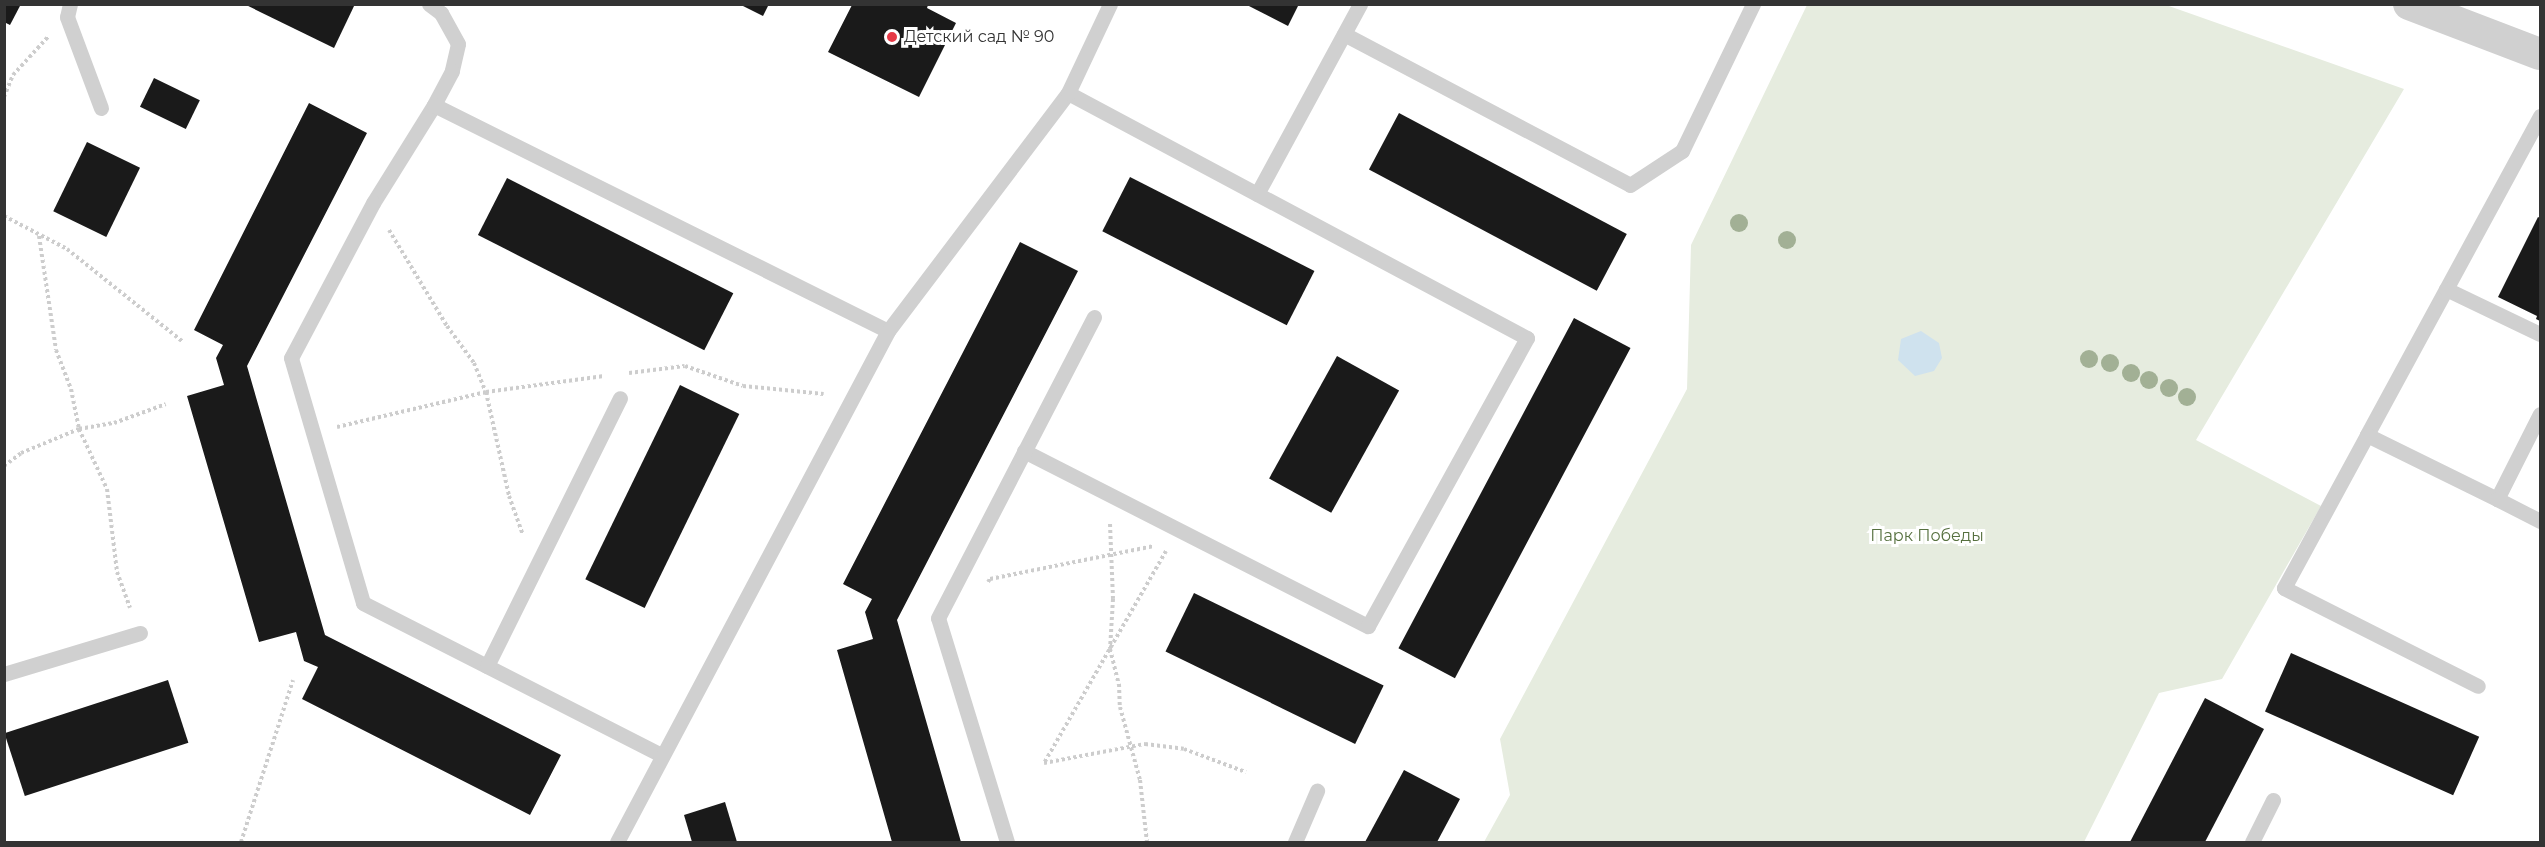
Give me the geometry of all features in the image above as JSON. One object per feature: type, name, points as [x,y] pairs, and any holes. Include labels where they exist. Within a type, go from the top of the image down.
[{"type":"street","points":[[2409,4],[2541,54]]},
{"type":"lane","points":[[429,4],[441,13],[458,44],[452,71],[434,105],[373,203],[291,358],[363,603],[661,756]]},
{"type":"lane","points":[[617,843],[661,756],[888,331],[1068,93],[1110,4]]},
{"type":"lane","points":[[1257,194],[1360,4]]},
{"type":"lane","points":[[1344,34],[1630,185],[1682,151],[1752,4]]},
{"type":"lane","points":[[68,10],[101,108]]},
{"type":"lane","points":[[1024,451],[1368,626],[1527,338],[1068,93]]},
{"type":"lane","points":[[434,105],[888,331]]},
{"type":"lane","points":[[2478,686],[2284,588],[2541,116]]},
{"type":"lane","points":[[2446,289],[2541,334]]},
{"type":"lane","points":[[1007,843],[938,618],[1094,317]]},
{"type":"lane","points":[[487,666],[621,398]]},
{"type":"lane","points":[[2496,499],[2541,414]]},
{"type":"lane","points":[[2367,435],[2541,521]]},
{"type":"lane","points":[[4,674],[140,633]]},
{"type":"lane","points":[[1295,843],[1317,791]]},
{"type":"lane","points":[[2252,843],[2273,800]]},
{"type":"path","points":[[4,97],[13,75],[68,10]]},
{"type":"path","points":[[4,77],[13,75]]},
{"type":"path","points":[[373,203],[447,326],[474,363],[486,392],[509,496],[535,570]]},
{"type":"path","points":[[4,216],[67,249],[183,342]]},
{"type":"path","points":[[39,236],[56,350],[70,389],[79,429],[107,489],[117,572],[140,633]]},
{"type":"path","points":[[626,374],[684,366],[742,386],[853,397]]},
{"type":"path","points":[[313,433],[486,392],[615,375]]},
{"type":"path","points":[[4,466],[21,453],[79,429],[114,423],[166,404]]},
{"type":"path","points":[[1111,496],[1110,555],[1113,599],[1110,649],[1119,684],[1120,707],[1140,780],[1147,843]]},
{"type":"path","points":[[1171,542],[1044,763],[1145,744],[1184,749],[1246,772]]},
{"type":"path","points":[[984,588],[990,579],[1161,544]]},
{"type":"path","points":[[241,843],[293,680]]},
{"type":"green space","name":"Парк Победы","points":[[1807,5],[2166,5],[2404,89],[2196,440],[2321,506],[2222,679],[2159,693],[2084,842],[1484,842],[1510,795],[1500,739],[1687,389],[1691,245]]},
{"type":"water","points":[[1921,331],[1939,343],[1942,358],[1934,371],[1915,376],[1898,360],[1901,339]]},
{"type":"building","points":[[4,4],[21,4],[10,25],[4,22]]},
{"type":"building","points":[[244,4],[355,4],[334,48]]},
{"type":"building","points":[[739,4],[769,4],[763,16]]},
{"type":"building","points":[[1245,4],[1299,4],[1288,26]]},
{"type":"building","name":"Детский сад № 90","points":[[852,5],[928,5],[927,8],[956,23],[919,97],[828,52]]},
{"type":"building","points":[[154,78],[200,100],[186,129],[140,107]]},
{"type":"building","points":[[309,103],[367,133],[247,366],[325,635],[561,755],[530,815],[302,699],[318,667],[304,661],[296,632],[259,642],[187,396],[224,385],[216,358],[223,345],[194,330]]},
{"type":"building","points":[[1399,113],[1627,234],[1597,291],[1369,170]]},
{"type":"building","points":[[87,142],[140,168],[106,237],[53,211]]},
{"type":"building","points":[[1130,177],[1314,271],[1287,325],[1102,231]]},
{"type":"building","points":[[507,178],[733,293],[704,350],[478,235]]},
{"type":"building","points":[[2538,217],[2540,218],[2540,321],[2536,319],[2537,316],[2498,297]]},
{"type":"building","points":[[1020,242],[1078,271],[897,620],[961,842],[892,842],[837,650],[873,639],[865,612],[872,599],[843,584]]},
{"type":"building","points":[[1574,318],[1631,348],[1455,678],[1398,648]]},
{"type":"building","points":[[1337,356],[1399,390],[1331,513],[1269,478]]},
{"type":"building","points":[[680,385],[739,414],[645,608],[585,579]]},
{"type":"building","points":[[1194,593],[1384,685],[1355,744],[1166,651]]},
{"type":"building","points":[[2291,653],[2479,737],[2453,795],[2265,711]]},
{"type":"building","points":[[168,680],[188,743],[25,796],[4,733]]},
{"type":"building","points":[[2205,698],[2264,729],[2205,842],[2130,842]]},
{"type":"building","points":[[1404,770],[1460,799],[1437,842],[1365,842]]},
{"type":"building","points":[[725,802],[737,842],[692,842],[684,815]]},
{"type":"place","name":"Детский сад № 90","points":[[892,37]]}]
